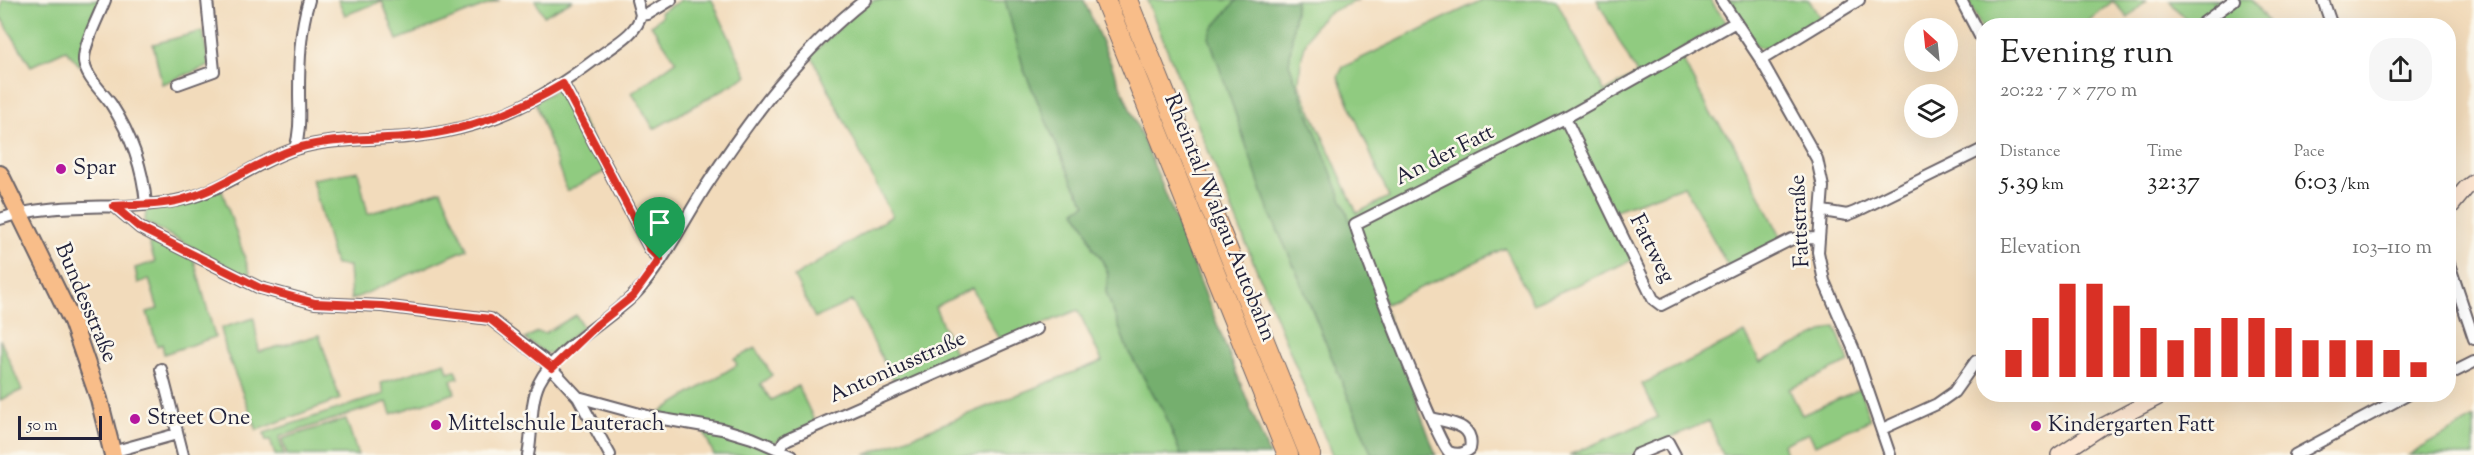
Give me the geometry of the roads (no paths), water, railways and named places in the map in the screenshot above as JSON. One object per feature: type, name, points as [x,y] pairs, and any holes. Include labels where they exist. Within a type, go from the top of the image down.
[{"type":"highway","name":"Rheintal/Walgau Autobahn","points":[[1105,0],[1288,455]]},
{"type":"highway","name":"Rheintal/Walgau Autobahn","points":[[1127,0],[1310,455]]},
{"type":"main road","name":"Bundesstraße","points":[[0,174],[72,321],[96,390],[113,454]]},
{"type":"street","points":[[105,0],[85,50],[84,62],[87,72],[112,105],[136,152],[144,175],[146,204]]},
{"type":"street","points":[[178,84],[214,71],[207,0]]},
{"type":"street","points":[[295,149],[300,134],[299,87],[302,29],[309,0]]},
{"type":"street","points":[[0,219],[63,208],[146,204],[185,199],[215,188],[295,149],[331,142],[435,134],[493,119],[534,102],[563,84],[635,29],[641,15],[637,0]]},
{"type":"street","points":[[641,15],[648,14],[671,0]]},
{"type":"street","points":[[528,455],[531,423],[540,382],[598,324],[633,296],[771,93],[832,27],[865,0]]},
{"type":"street","name":"Fattstraße","points":[[1721,0],[1761,60],[1816,159],[1823,187],[1818,238],[1819,261],[1824,280],[1854,350],[1890,455]]},
{"type":"street","points":[[1761,60],[1859,0]]},
{"type":"street","points":[[1961,0],[1976,29]]},
{"type":"street","points":[[2210,18],[2234,0]]},
{"type":"street","points":[[2323,0],[2329,18]]},
{"type":"street","name":"An der Fatt","points":[[1432,418],[1366,261],[1354,224],[1564,118],[1736,22]]},
{"type":"street","points":[[563,84],[650,249],[660,259]]},
{"type":"street","name":"Fattweg","points":[[1564,118],[1653,299],[1661,305],[1792,239],[1818,238]]},
{"type":"street","points":[[1822,211],[1847,215],[1855,212],[1976,152]]},
{"type":"street","points":[[2456,200],[2474,182]]},
{"type":"street","points":[[114,206],[140,228],[260,288],[315,303],[382,306],[490,319],[552,368],[578,398],[610,455]]},
{"type":"street","points":[[2456,285],[2474,339]]},
{"type":"street","name":"Antoniusstraße","points":[[780,450],[784,441],[789,438],[1037,329]]},
{"type":"street","points":[[1882,429],[1937,404],[1954,392],[1976,361]]},
{"type":"street","points":[[2456,371],[2474,362]]},
{"type":"street","points":[[161,369],[183,455]]},
{"type":"street","points":[[578,398],[624,411],[722,429],[792,455]]},
{"type":"street","points":[[2059,455],[2140,402]]},
{"type":"street","points":[[2295,455],[2394,402]]},
{"type":"street","points":[[113,454],[177,434]]},
{"type":"street","points":[[1636,455],[1668,441],[1675,455]]},
{"type":"place","name":"Spar","points":[[61,169]]},
{"type":"place","name":"Street One","points":[[135,419]]},
{"type":"place","name":"Mittelschule Lauterach","points":[[436,425]]},
{"type":"place","name":"Kindergarten Fatt","points":[[2036,426]]}]
